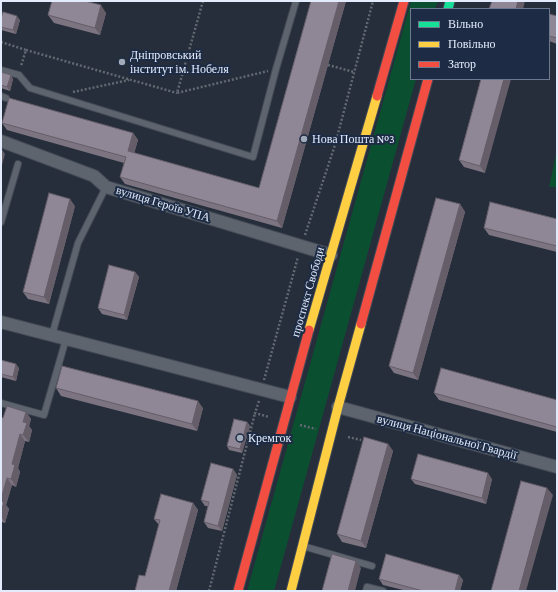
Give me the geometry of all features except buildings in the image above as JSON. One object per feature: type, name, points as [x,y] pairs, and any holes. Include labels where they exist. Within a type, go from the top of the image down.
[{"type":"highway","name":"проспект Свободи","points":[[238,591],[290,397],[404,1]]},
{"type":"highway","points":[[291,591],[338,408],[428,80]]},
{"type":"street","name":"вулиця Героїв УПА","points":[[1,141],[94,176],[106,187],[331,255]]},
{"type":"street","points":[[1,322],[290,397]]},
{"type":"street","name":"вулиця Національної Гвардії","points":[[338,408],[557,467]]},
{"type":"lane","points":[[1,70],[19,75],[30,88],[252,157],[296,1]]},
{"type":"lane","points":[[1,222],[18,164]]},
{"type":"lane","points":[[52,335],[78,243],[106,187]]},
{"type":"lane","points":[[1,403],[44,415],[66,339]]},
{"type":"lane","points":[[303,546],[372,566]]},
{"type":"lane","points":[[366,591],[367,587],[383,591]]},
{"type":"path","points":[[177,93],[203,1]]},
{"type":"path","points":[[261,390],[301,246],[335,145],[373,1]]},
{"type":"path","points":[[1,42],[177,93],[276,69]]},
{"type":"path","points":[[19,75],[26,50]]},
{"type":"path","points":[[328,65],[354,72]]},
{"type":"path","points":[[56,96],[129,80]]},
{"type":"path","points":[[209,591],[255,413]]},
{"type":"path","points":[[293,423],[318,430]]},
{"type":"path","points":[[347,437],[361,440]]},
{"type":"green space","points":[[411,1],[438,1],[435,8],[410,8],[410,80],[416,80],[274,591],[247,591]]},
{"type":"green space","points":[[557,150],[557,187],[549,187]]},
{"type":"traffic: fast","points":[[448,8],[450,1]]},
{"type":"traffic: slow","points":[[309,330],[377,96]]},
{"type":"traffic: slow","points":[[291,591],[361,324]]},
{"type":"traffic: jam","points":[[377,96],[404,1]]},
{"type":"traffic: jam","points":[[361,324],[428,80]]},
{"type":"traffic: jam","points":[[238,591],[309,330]]},
{"type":"place","name":"Дніпровський інститут ім. Нобеля","points":[[122,62]]},
{"type":"place","name":"Нова Пошта №3","points":[[304,139]]},
{"type":"place","name":"Кремгок","points":[[240,438]]}]
